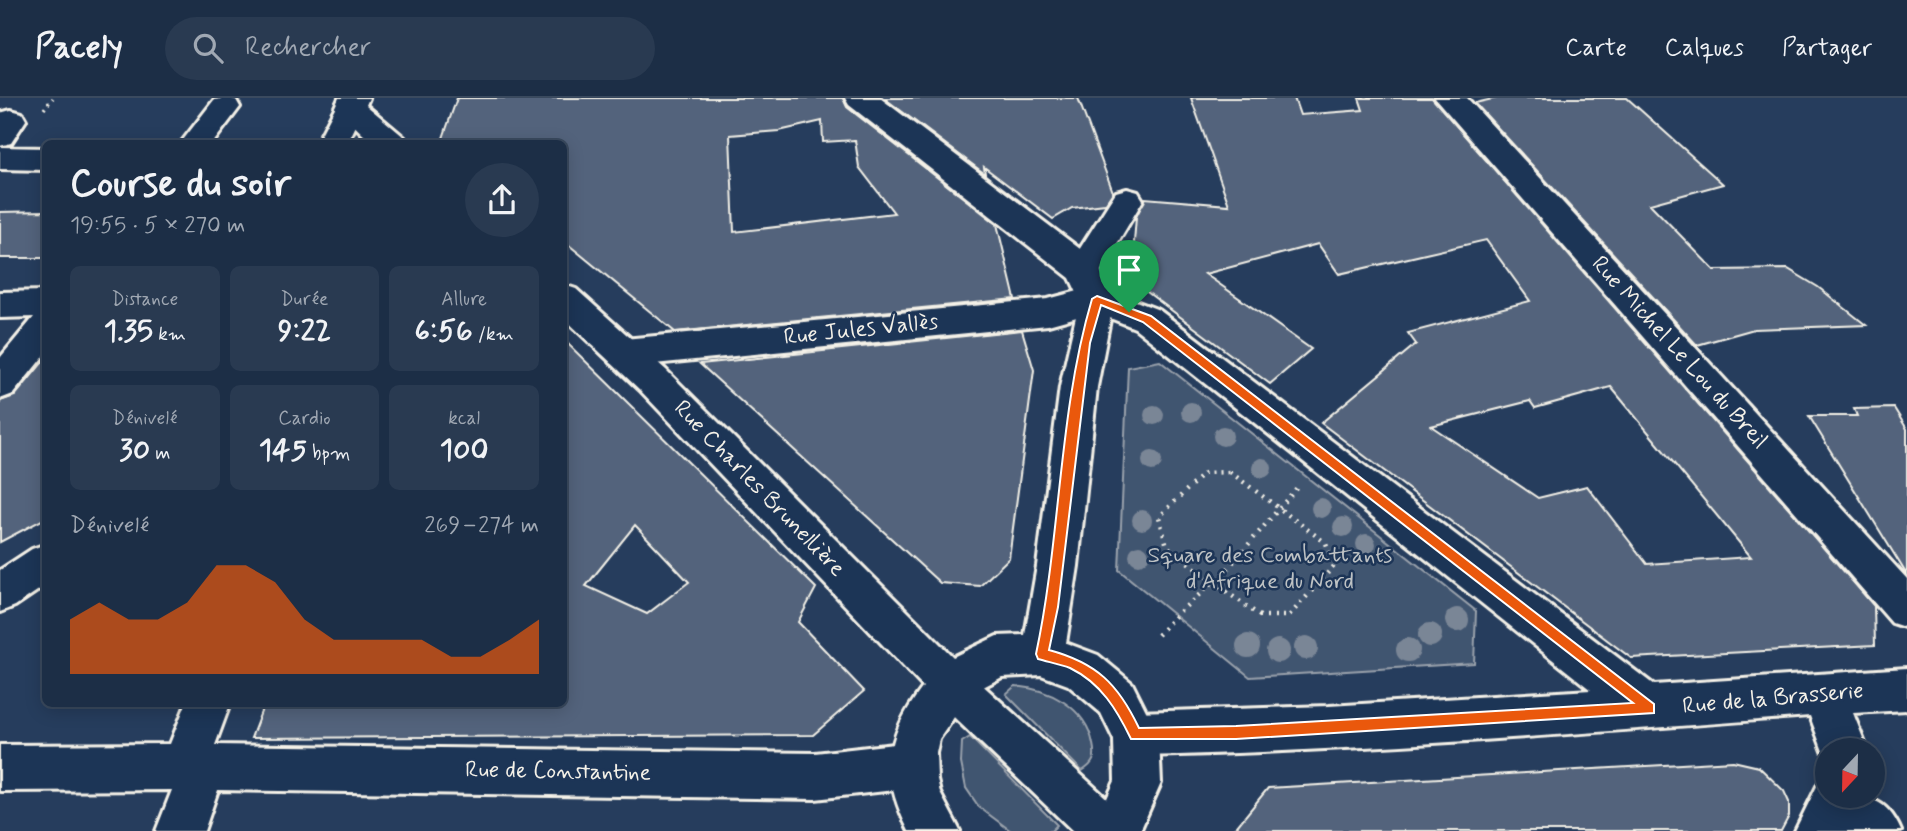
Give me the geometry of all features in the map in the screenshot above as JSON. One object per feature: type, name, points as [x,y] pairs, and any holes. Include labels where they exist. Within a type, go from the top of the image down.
[{"type":"street","points":[[860,98],[1091,285],[1147,319],[1650,709]]},
{"type":"street","name":"Rue Michel Le Lou du Breil","points":[[1450,98],[1907,610]]},
{"type":"street","points":[[333,140],[352,103],[389,140]]},
{"type":"street","points":[[198,140],[225,107]]},
{"type":"street","points":[[0,158],[42,159]]},
{"type":"street","points":[[1042,654],[1052,607],[1091,285],[1126,200]]},
{"type":"street","name":"Rue Jules Vallès","points":[[624,353],[1048,312],[1091,285]]},
{"type":"street","name":"Rue Charles Brunellière","points":[[567,301],[624,353],[950,684],[1107,831]]},
{"type":"street","points":[[0,305],[42,304]]},
{"type":"street","points":[[0,384],[42,332]]},
{"type":"street","points":[[0,593],[42,565]]},
{"type":"street","points":[[936,831],[920,806],[912,765],[920,729],[938,697],[971,666],[992,656],[1016,652],[1042,654],[1073,663],[1100,680],[1121,705],[1136,734],[1140,761],[1138,788],[1129,814],[1116,831]]},
{"type":"street","name":"Rue de la Brasserie","points":[[1136,734],[1236,733],[1650,709],[1907,689]]},
{"type":"street","points":[[1824,694],[1840,738]]},
{"type":"street","points":[[180,831],[207,707]]},
{"type":"street","name":"Rue de Constantine","points":[[0,768],[194,767],[815,776],[912,765]]},
{"type":"street","points":[[1830,809],[1877,831]]},
{"type":"path","points":[[42,113],[53,98]]},
{"type":"path","points":[[1230,472],[1326,543],[1334,566],[1289,616],[1260,616],[1213,582],[1167,546],[1159,517],[1204,473],[1230,472]]},
{"type":"path","points":[[1158,635],[1224,573],[1280,508]]},
{"type":"green space","name":"Square des Combattants d'Afrique du Nord","points":[[1160,361],[1476,611],[1474,663],[1250,677],[1119,570],[1128,367]]},
{"type":"green space","points":[[1015,686],[1041,691],[1074,710],[1083,720],[1093,744],[1094,757],[1089,766],[1082,771],[1006,694]]},
{"type":"green space","points":[[970,737],[1057,825],[1051,831],[1011,831],[979,807],[966,788],[961,763],[962,742]]},
{"type":"building","points":[[457,98],[843,98],[847,107],[997,224],[1015,299],[675,332],[567,243],[567,140],[442,140]],"holes":[[[822,121],[823,142],[855,140],[859,167],[894,213],[734,232],[730,135],[779,131]]]},
{"type":"building","points":[[884,98],[1078,98],[1113,192],[1105,204],[1072,208],[1053,219],[984,167],[985,174]]},
{"type":"building","points":[[1191,98],[1294,98],[1300,115],[1363,110],[1359,98],[1432,98],[1874,606],[1875,645],[1631,658],[1321,423],[1416,344],[1408,333],[1530,301],[1486,240],[1339,274],[1318,244],[1205,274],[1311,349],[1270,384],[1131,280],[1136,217],[1145,198],[1229,205]],"holes":[[[1611,387],[1751,557],[1647,564],[1587,486],[1538,498],[1431,426],[1530,401],[1535,408]]]},
{"type":"building","points":[[1497,98],[1627,98],[1723,184],[1650,204],[1714,270],[1788,269],[1818,287],[1866,325],[1754,329],[1697,345],[1475,103]]},
{"type":"building","points":[[42,211],[42,258],[0,258],[0,212]]},
{"type":"building","points":[[1022,330],[1034,370],[1009,558],[980,586],[940,583],[700,364]]},
{"type":"building","points":[[567,343],[816,588],[798,622],[864,691],[813,735],[251,738],[263,707],[567,707]],"holes":[[[635,525],[689,582],[647,614],[586,586]]]},
{"type":"building","points":[[42,363],[42,520],[0,542],[0,401],[15,396]]},
{"type":"building","points":[[1894,408],[1907,429],[1907,575],[1809,416],[1857,416],[1854,409]]},
{"type":"building","points":[[1733,761],[1759,767],[1784,791],[1789,802],[1789,816],[1781,831],[1233,831],[1268,788]]},
{"type":"route","points":[[1097,299],[1129,312],[1147,319],[1650,709],[1236,733],[1136,734],[1121,705],[1100,680],[1073,663],[1042,654],[1052,607],[1084,343],[1097,299]]}]
